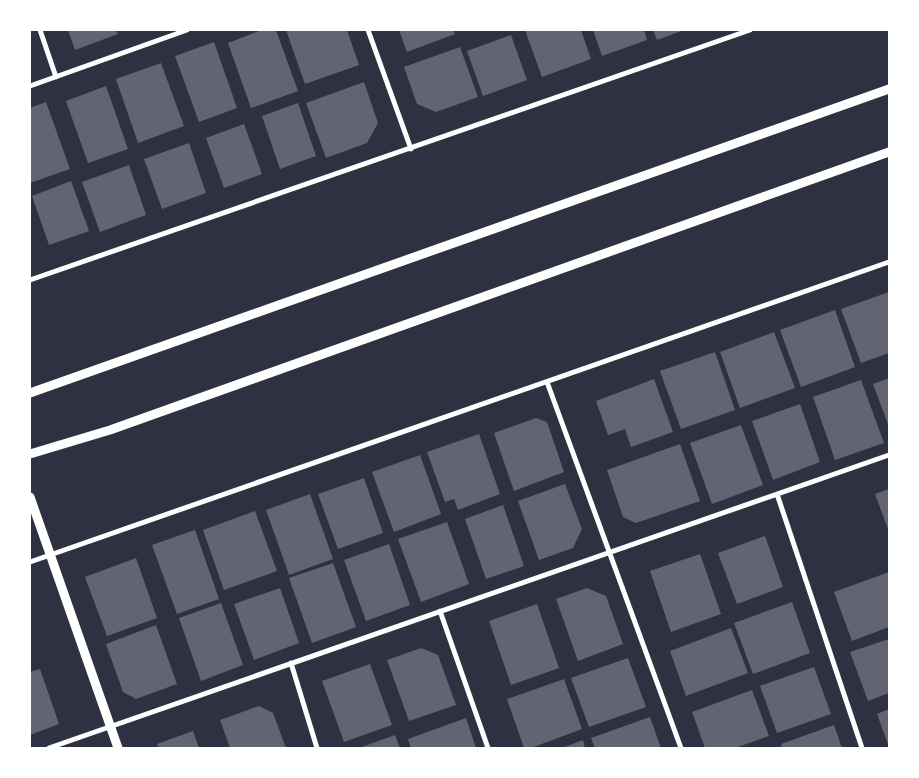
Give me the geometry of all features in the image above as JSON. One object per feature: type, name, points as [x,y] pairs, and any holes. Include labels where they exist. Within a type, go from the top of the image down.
[{"type":"street","points":[[40,30],[56,76]]},
{"type":"street","points":[[30,86],[187,30]]},
{"type":"street","points":[[368,30],[411,149]]},
{"type":"street","points":[[30,280],[750,30]]},
{"type":"street","points":[[30,393],[889,89]]},
{"type":"street","points":[[30,454],[110,430],[889,152]]},
{"type":"street","points":[[30,562],[889,262]]},
{"type":"street","points":[[547,382],[681,748]]},
{"type":"street","points":[[50,748],[889,454]]},
{"type":"street","points":[[777,494],[862,748]]},
{"type":"street","points":[[30,496],[118,748]]},
{"type":"street","points":[[440,611],[488,748]]},
{"type":"street","points":[[291,663],[317,748]]},
{"type":"building","points":[[68,30],[116,30],[118,34],[75,50]]},
{"type":"building","points":[[262,30],[276,30],[298,91],[251,108],[228,43]]},
{"type":"building","points":[[286,30],[347,30],[359,65],[305,84]]},
{"type":"building","points":[[399,30],[453,30],[455,34],[407,52]]},
{"type":"building","points":[[525,30],[581,30],[591,59],[542,77]]},
{"type":"building","points":[[593,30],[644,30],[647,40],[602,56]]},
{"type":"building","points":[[653,30],[684,30],[657,40]]},
{"type":"building","points":[[511,35],[527,80],[483,96],[467,51]]},
{"type":"building","points":[[214,42],[237,108],[199,122],[175,56]]},
{"type":"building","points":[[460,47],[478,97],[436,112],[417,104],[404,67]]},
{"type":"building","points":[[161,63],[184,126],[138,143],[116,79]]},
{"type":"building","points":[[364,82],[378,123],[367,143],[326,158],[306,103]]},
{"type":"building","points":[[106,86],[128,149],[88,163],[66,101]]},
{"type":"building","points":[[46,102],[70,169],[30,183],[30,108]]},
{"type":"building","points":[[298,103],[316,156],[280,169],[262,116]]},
{"type":"building","points":[[244,124],[262,174],[224,188],[206,138]]},
{"type":"building","points":[[189,143],[206,193],[162,209],[144,159]]},
{"type":"building","points":[[129,165],[146,215],[100,232],[82,182]]},
{"type":"building","points":[[71,181],[89,231],[49,245],[32,196]]},
{"type":"building","points":[[889,292],[889,353],[861,363],[841,309]]},
{"type":"building","points":[[835,310],[855,367],[801,387],[780,330]]},
{"type":"building","points":[[774,332],[795,388],[740,408],[720,352]]},
{"type":"building","points":[[715,352],[735,410],[681,429],[660,371]]},
{"type":"building","points":[[889,378],[889,427],[873,384]]},
{"type":"building","points":[[654,379],[673,432],[631,447],[625,429],[608,435],[596,401]]},
{"type":"building","points":[[861,380],[884,443],[835,460],[813,397]]},
{"type":"building","points":[[800,404],[820,462],[773,480],[752,421]]},
{"type":"building","points":[[536,418],[547,422],[564,472],[514,491],[494,433]]},
{"type":"building","points":[[741,425],[763,485],[712,504],[690,443]]},
{"type":"building","points":[[479,434],[500,494],[458,510],[454,499],[445,502],[427,452]]},
{"type":"building","points":[[680,444],[700,501],[636,523],[623,517],[607,470]]},
{"type":"building","points":[[420,455],[441,514],[394,532],[372,472]]},
{"type":"building","points":[[364,478],[383,533],[338,549],[318,494]]},
{"type":"building","points":[[565,484],[582,529],[573,548],[539,560],[518,501]]},
{"type":"building","points":[[889,489],[889,532],[875,494]]},
{"type":"building","points":[[310,494],[333,559],[289,575],[266,510]]},
{"type":"building","points":[[503,505],[524,566],[486,579],[465,519]]},
{"type":"building","points":[[255,511],[277,571],[224,590],[203,530]]},
{"type":"building","points":[[447,522],[469,584],[421,602],[398,539]]},
{"type":"building","points":[[195,530],[219,599],[177,614],[152,545]]},
{"type":"building","points":[[765,536],[783,587],[737,604],[718,553]]},
{"type":"building","points":[[389,544],[410,605],[366,621],[344,560]]},
{"type":"building","points":[[700,554],[721,614],[671,632],[650,571]]},
{"type":"building","points":[[136,558],[157,618],[107,636],[85,577]]},
{"type":"building","points":[[333,563],[356,627],[312,643],[289,578]]},
{"type":"building","points":[[889,572],[889,627],[852,641],[834,592]]},
{"type":"building","points":[[280,588],[299,643],[254,660],[234,604]]},
{"type":"building","points":[[587,588],[606,596],[623,644],[578,661],[556,599]]},
{"type":"building","points":[[792,602],[810,653],[753,674],[734,623]]},
{"type":"building","points":[[221,603],[243,665],[201,681],[179,618]]},
{"type":"building","points":[[537,604],[559,668],[511,685],[489,621]]},
{"type":"building","points":[[156,625],[177,684],[136,699],[123,692],[106,644]]},
{"type":"building","points":[[731,628],[748,673],[686,696],[670,651]]},
{"type":"building","points":[[889,639],[889,693],[868,701],[850,652]]},
{"type":"building","points":[[421,648],[438,655],[456,705],[409,721],[387,660]]},
{"type":"building","points":[[628,658],[646,707],[589,727],[571,678]]},
{"type":"building","points":[[370,664],[392,725],[344,742],[322,681]]},
{"type":"building","points":[[814,667],[831,714],[777,733],[760,686]]},
{"type":"building","points":[[40,669],[59,724],[30,735],[30,672]]},
{"type":"building","points":[[564,679],[582,729],[531,748],[524,748],[507,699]]},
{"type":"building","points":[[752,690],[769,736],[735,748],[705,748],[692,712]]},
{"type":"building","points":[[259,706],[273,713],[286,748],[230,748],[220,720]]},
{"type":"building","points":[[889,709],[889,747],[877,714]]},
{"type":"building","points":[[650,717],[661,748],[595,748],[591,738]]},
{"type":"building","points":[[466,718],[476,748],[411,748],[408,739]]},
{"type":"building","points":[[834,725],[842,748],[782,748],[781,744]]},
{"type":"building","points":[[193,731],[199,748],[159,748],[157,744]]},
{"type":"building","points":[[395,735],[400,748],[359,748]]},
{"type":"building","points":[[583,740],[585,748],[562,748]]}]
